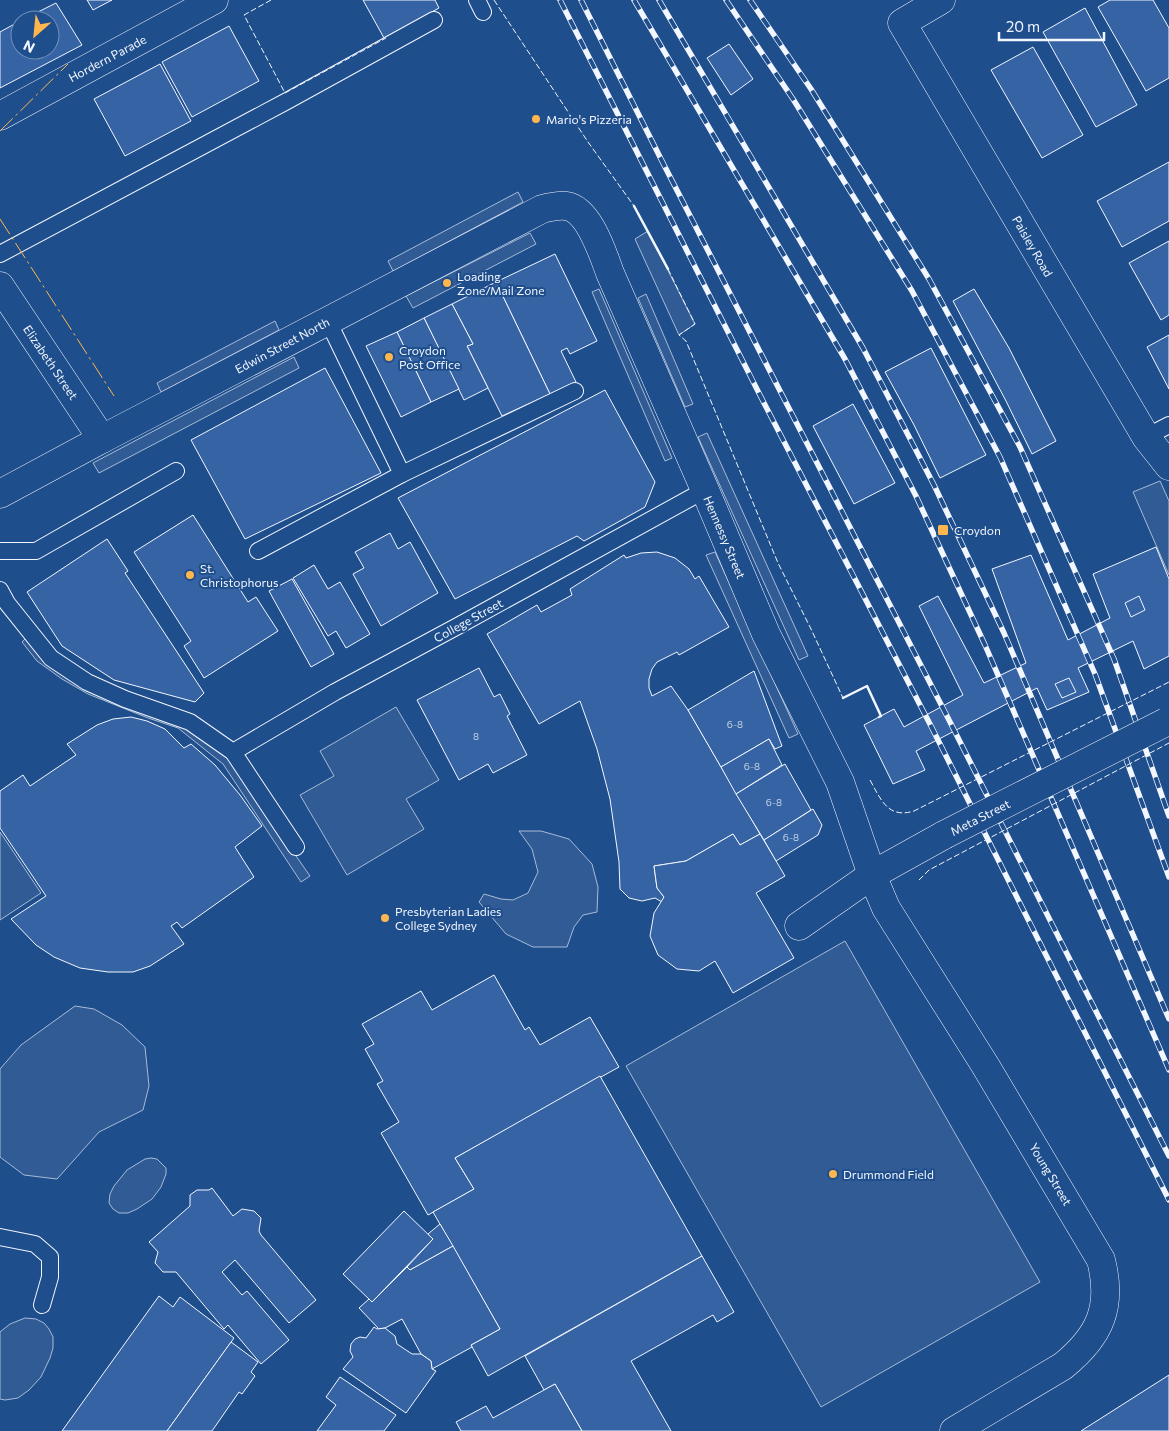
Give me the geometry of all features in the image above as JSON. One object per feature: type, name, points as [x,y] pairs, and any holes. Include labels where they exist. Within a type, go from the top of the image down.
[{"type":"street","name":"Hordern Parade","points":[[0,116],[214,0]]},
{"type":"street","name":"Paisley Road","points":[[941,0],[902,23],[1158,431],[1169,466]]},
{"type":"street","name":"Edwin Street North","points":[[0,494],[542,209],[568,206]]},
{"type":"street","name":"Hennessy Street","points":[[568,206],[578,212],[589,224],[600,247],[766,634],[840,782],[872,875]]},
{"type":"street","name":"Elizabeth Street","points":[[0,286],[102,439]]},
{"type":"street","name":"Meta Street","points":[[798,926],[872,875],[944,835],[1168,721]]},
{"type":"street","name":"Young Street","points":[[872,875],[886,908],[1091,1241],[1102,1260],[1106,1278],[1103,1312],[1097,1328],[1077,1355],[1063,1366],[954,1431]]},
{"type":"lane","points":[[0,254],[287,102],[434,20]]},
{"type":"lane","points":[[328,321],[402,474]]},
{"type":"lane","points":[[258,551],[402,474],[575,390]]},
{"type":"lane","points":[[0,551],[36,551],[176,471]]},
{"type":"lane","name":"College Street","points":[[233,752],[335,692],[705,490]]},
{"type":"lane","points":[[0,590],[7,603],[51,658],[87,682],[124,699],[190,722],[233,752],[296,847]]},
{"type":"lane","points":[[0,1237],[35,1244],[50,1257],[50,1277],[42,1305]]},
{"type":"shaded area","points":[[518,192],[523,202],[393,271],[388,261]]},
{"type":"shaded area","points":[[648,231],[695,324],[679,335],[635,239]]},
{"type":"shaded area","points":[[530,233],[536,244],[413,308],[406,296]]},
{"type":"shaded area","points":[[599,289],[672,458],[665,461],[592,292]]},
{"type":"shaded area","points":[[646,294],[693,404],[685,407],[638,298]]},
{"type":"shaded area","points":[[275,321],[279,330],[161,392],[157,383]]},
{"type":"shaded area","points":[[294,357],[299,368],[99,473],[93,463]]},
{"type":"shaded area","points":[[707,433],[808,656],[799,660],[698,437]]},
{"type":"shaded area","points":[[1160,481],[1169,501],[1169,575],[1133,492]]},
{"type":"shaded area","points":[[715,552],[798,734],[789,738],[706,555]]},
{"type":"shaded area","points":[[29,635],[48,656],[182,720],[227,757],[310,876],[301,882],[223,764],[178,728],[88,694],[62,679],[37,661],[22,642]]},
{"type":"shaded area","points":[[396,707],[439,780],[406,799],[424,829],[347,875],[300,795],[334,776],[320,751]]},
{"type":"shaded area","points":[[519,831],[541,831],[569,839],[592,864],[598,887],[597,912],[583,915],[574,927],[567,947],[533,947],[506,934],[479,902],[484,894],[513,900],[528,893],[538,872],[532,849]]},
{"type":"shaded area","points":[[0,832],[41,893],[0,920]]},
{"type":"shaded area","name":"Drummond Field","points":[[845,941],[1040,1282],[821,1407],[626,1066]]},
{"type":"shaded area","points":[[75,1006],[94,1009],[122,1025],[145,1047],[149,1086],[143,1110],[99,1132],[57,1179],[24,1175],[0,1157],[0,1069],[21,1045]]},
{"type":"shaded area","points":[[145,1159],[157,1159],[166,1168],[166,1174],[161,1187],[152,1199],[137,1209],[128,1213],[119,1213],[109,1203],[110,1194],[114,1186],[127,1170]]},
{"type":"shaded area","points":[[25,1318],[36,1319],[44,1323],[49,1329],[53,1337],[53,1348],[50,1358],[41,1377],[29,1390],[18,1398],[0,1399],[0,1332],[10,1324]]},
{"type":"building","points":[[87,0],[112,0],[93,10]]},
{"type":"building","points":[[363,0],[435,0],[439,8],[384,38]]},
{"type":"building","points":[[1110,0],[1153,0],[1169,28],[1169,78],[1146,91],[1098,7]]},
{"type":"building","points":[[56,3],[82,45],[60,57],[60,10],[42,10]]},
{"type":"building","points":[[1085,8],[1137,105],[1096,127],[1043,32]]},
{"type":"building","points":[[10,26],[10,60],[53,60],[0,88],[0,32]]},
{"type":"building","points":[[229,26],[259,81],[192,117],[162,62]]},
{"type":"building","points":[[729,44],[753,79],[731,95],[707,58]]},
{"type":"building","points":[[1033,47],[1083,135],[1042,158],[991,70]]},
{"type":"building","points":[[160,64],[191,121],[125,156],[94,99]]},
{"type":"building","points":[[1169,162],[1169,221],[1122,247],[1097,201]]},
{"type":"building","points":[[1169,241],[1169,315],[1161,320],[1129,263]]},
{"type":"building","points":[[555,254],[597,341],[570,354],[567,348],[561,351],[576,382],[550,394],[496,282]]},
{"type":"building","points":[[496,282],[550,394],[502,416],[467,346],[473,344],[452,304]]},
{"type":"building","points":[[974,289],[1009,348],[1056,441],[1032,454],[953,301]]},
{"type":"building","points":[[452,304],[473,344],[467,346],[488,388],[464,400],[424,318]]},
{"type":"building","points":[[424,318],[459,389],[431,402],[397,332]]},
{"type":"building","points":[[397,332],[431,402],[401,417],[366,346]]},
{"type":"building","points":[[1169,335],[1169,389],[1147,347]]},
{"type":"building","points":[[931,348],[986,455],[940,478],[885,372]]},
{"type":"building","points":[[325,368],[381,473],[245,539],[191,440]]},
{"type":"building","points":[[605,390],[655,482],[645,507],[584,541],[577,536],[455,599],[398,498]]},
{"type":"building","points":[[853,404],[895,483],[854,504],[813,426]]},
{"type":"building","name":"St. Christophorus","points":[[193,515],[248,602],[256,597],[278,631],[204,678],[184,646],[191,641],[134,552]]},
{"type":"building","points":[[390,533],[398,549],[410,542],[438,593],[381,626],[353,574],[364,568],[355,552]]},
{"type":"building","points":[[107,539],[128,571],[125,573],[204,693],[195,702],[114,680],[62,646],[27,592]]},
{"type":"building","points":[[1156,547],[1169,579],[1169,656],[1144,669],[1133,641],[1078,668],[1089,692],[1047,710],[1037,688],[916,751],[925,770],[893,784],[864,725],[894,709],[904,727],[963,695],[919,606],[938,596],[984,683],[1026,663],[992,569],[1031,555],[1068,640],[1110,618],[1093,574]]},
{"type":"building","points":[[657,552],[675,558],[689,569],[695,579],[699,576],[729,627],[679,655],[677,652],[657,662],[652,669],[649,688],[652,696],[671,686],[688,710],[760,834],[740,845],[733,834],[686,861],[654,866],[657,888],[664,897],[662,902],[655,898],[642,901],[629,898],[620,889],[619,862],[610,799],[597,749],[580,701],[539,724],[487,634],[537,605],[541,612],[572,595],[570,589],[624,555],[626,558],[641,553]]},
{"type":"building","points":[[314,565],[328,589],[340,582],[370,634],[346,648],[336,631],[328,636],[293,578]]},
{"type":"building","points":[[292,579],[334,654],[311,667],[269,591]]},
{"type":"building","points":[[1139,596],[1145,610],[1131,617],[1125,603]]},
{"type":"building","points":[[479,668],[494,697],[500,694],[510,714],[507,716],[527,755],[493,773],[488,764],[459,780],[417,700]]},
{"type":"building","points":[[754,671],[782,746],[775,749],[769,739],[721,767],[688,710]]},
{"type":"building","points":[[1069,678],[1076,692],[1062,698],[1055,684]]},
{"type":"building","points":[[131,717],[147,721],[165,729],[184,748],[191,744],[215,765],[240,795],[262,826],[235,847],[254,877],[182,928],[177,922],[171,926],[184,944],[150,966],[133,972],[108,972],[80,968],[54,957],[36,945],[11,919],[46,896],[0,828],[0,791],[23,775],[30,786],[76,755],[67,744],[97,725],[113,719]]},
{"type":"building","points":[[769,739],[782,765],[736,794],[721,767]]},
{"type":"building","points":[[785,764],[811,810],[764,840],[736,794]]},
{"type":"building","points":[[813,809],[822,825],[818,835],[776,861],[764,840]]},
{"type":"building","points":[[733,834],[740,845],[760,834],[785,876],[756,893],[794,958],[733,993],[715,961],[699,971],[677,969],[658,955],[650,936],[654,913],[664,897],[657,888],[654,866],[686,861]]},
{"type":"building","points":[[494,975],[525,1030],[529,1027],[540,1045],[590,1017],[619,1067],[455,1158],[474,1189],[428,1215],[381,1133],[399,1122],[377,1084],[383,1081],[365,1049],[374,1044],[362,1024],[421,991],[432,1010]]},
{"type":"building","points":[[600,1076],[702,1256],[488,1376],[471,1345],[500,1329],[433,1212],[474,1189],[455,1158]]},
{"type":"building","points":[[212,1188],[233,1216],[242,1209],[254,1211],[261,1218],[259,1231],[261,1235],[316,1300],[289,1323],[235,1260],[222,1272],[242,1295],[247,1291],[289,1340],[261,1364],[228,1325],[224,1329],[176,1272],[163,1272],[155,1263],[158,1252],[149,1242],[190,1206],[190,1195],[197,1190],[209,1190]]},
{"type":"building","points":[[404,1211],[433,1239],[372,1302],[343,1274]]},
{"type":"building","points":[[440,1224],[453,1246],[410,1270],[407,1267],[433,1239],[428,1234]]},
{"type":"building","points":[[453,1246],[500,1329],[432,1369],[431,1361],[421,1354],[402,1319],[379,1329],[359,1308],[369,1299],[372,1302],[407,1267],[410,1270]]},
{"type":"building","points":[[702,1256],[734,1312],[717,1322],[713,1315],[631,1361],[671,1431],[582,1431],[555,1384],[544,1390],[525,1356]]},
{"type":"building","points":[[159,1296],[173,1307],[180,1297],[234,1338],[167,1431],[62,1431]]},
{"type":"building","points":[[374,1327],[377,1329],[385,1328],[395,1336],[397,1344],[412,1354],[421,1354],[431,1361],[432,1369],[436,1371],[406,1413],[343,1369],[353,1357],[350,1351],[351,1344],[360,1337],[366,1338]]},
{"type":"building","points":[[231,1342],[258,1362],[251,1372],[255,1376],[242,1394],[239,1392],[212,1431],[167,1431]]},
{"type":"building","points":[[1169,1375],[1169,1431],[1081,1431]]},
{"type":"building","points":[[340,1377],[396,1415],[384,1431],[317,1431],[336,1405],[326,1397]]},
{"type":"building","points":[[555,1384],[582,1431],[461,1431],[456,1422],[486,1406],[493,1418]]},
{"type":"railway","points":[[560,0],[764,403],[932,728],[1169,1200]]},
{"type":"railway","points":[[581,0],[948,718],[1169,1156]]},
{"type":"railway","points":[[634,0],[845,359],[916,496],[985,645],[1169,1070]]},
{"type":"railway","points":[[659,0],[863,348],[934,485],[1004,633],[1169,1019]]},
{"type":"railway","points":[[726,0],[793,99],[912,291],[1000,457],[1095,674],[1169,877]]},
{"type":"railway","points":[[750,0],[811,89],[929,279],[1020,447],[1114,659],[1169,816]]},
{"type":"fence","points":[[271,0],[244,15],[285,93],[386,38]]},
{"type":"fence","points":[[494,0],[588,142],[634,206]]},
{"type":"fence","points":[[668,269],[695,324],[679,335],[686,341],[778,563],[843,698]]},
{"type":"fence","points":[[870,780],[886,806],[898,812],[914,811],[1169,682]]},
{"type":"fence","points":[[919,880],[929,870],[1169,743]]},
{"type":"wall","points":[[634,206],[668,269]]},
{"type":"wall","points":[[843,698],[867,686],[881,716],[879,717]]},
{"type":"power","points":[[0,131],[68,64]]},
{"type":"power","points":[[0,219],[114,396]]},
{"type":"place","name":"Mario's Pizzeria","points":[[536,119]]},
{"type":"place","name":"Loading Zone/Mail Zone","points":[[447,283]]},
{"type":"place","name":"Croydon Post Office","points":[[389,357]]},
{"type":"place","name":"Croydon","points":[[943,530]]},
{"type":"place","name":"St. Christophorus","points":[[190,575]]},
{"type":"place","name":"Presbyterian Ladies College Sydney","points":[[385,918]]},
{"type":"place","name":"Drummond Field","points":[[833,1174]]}]
